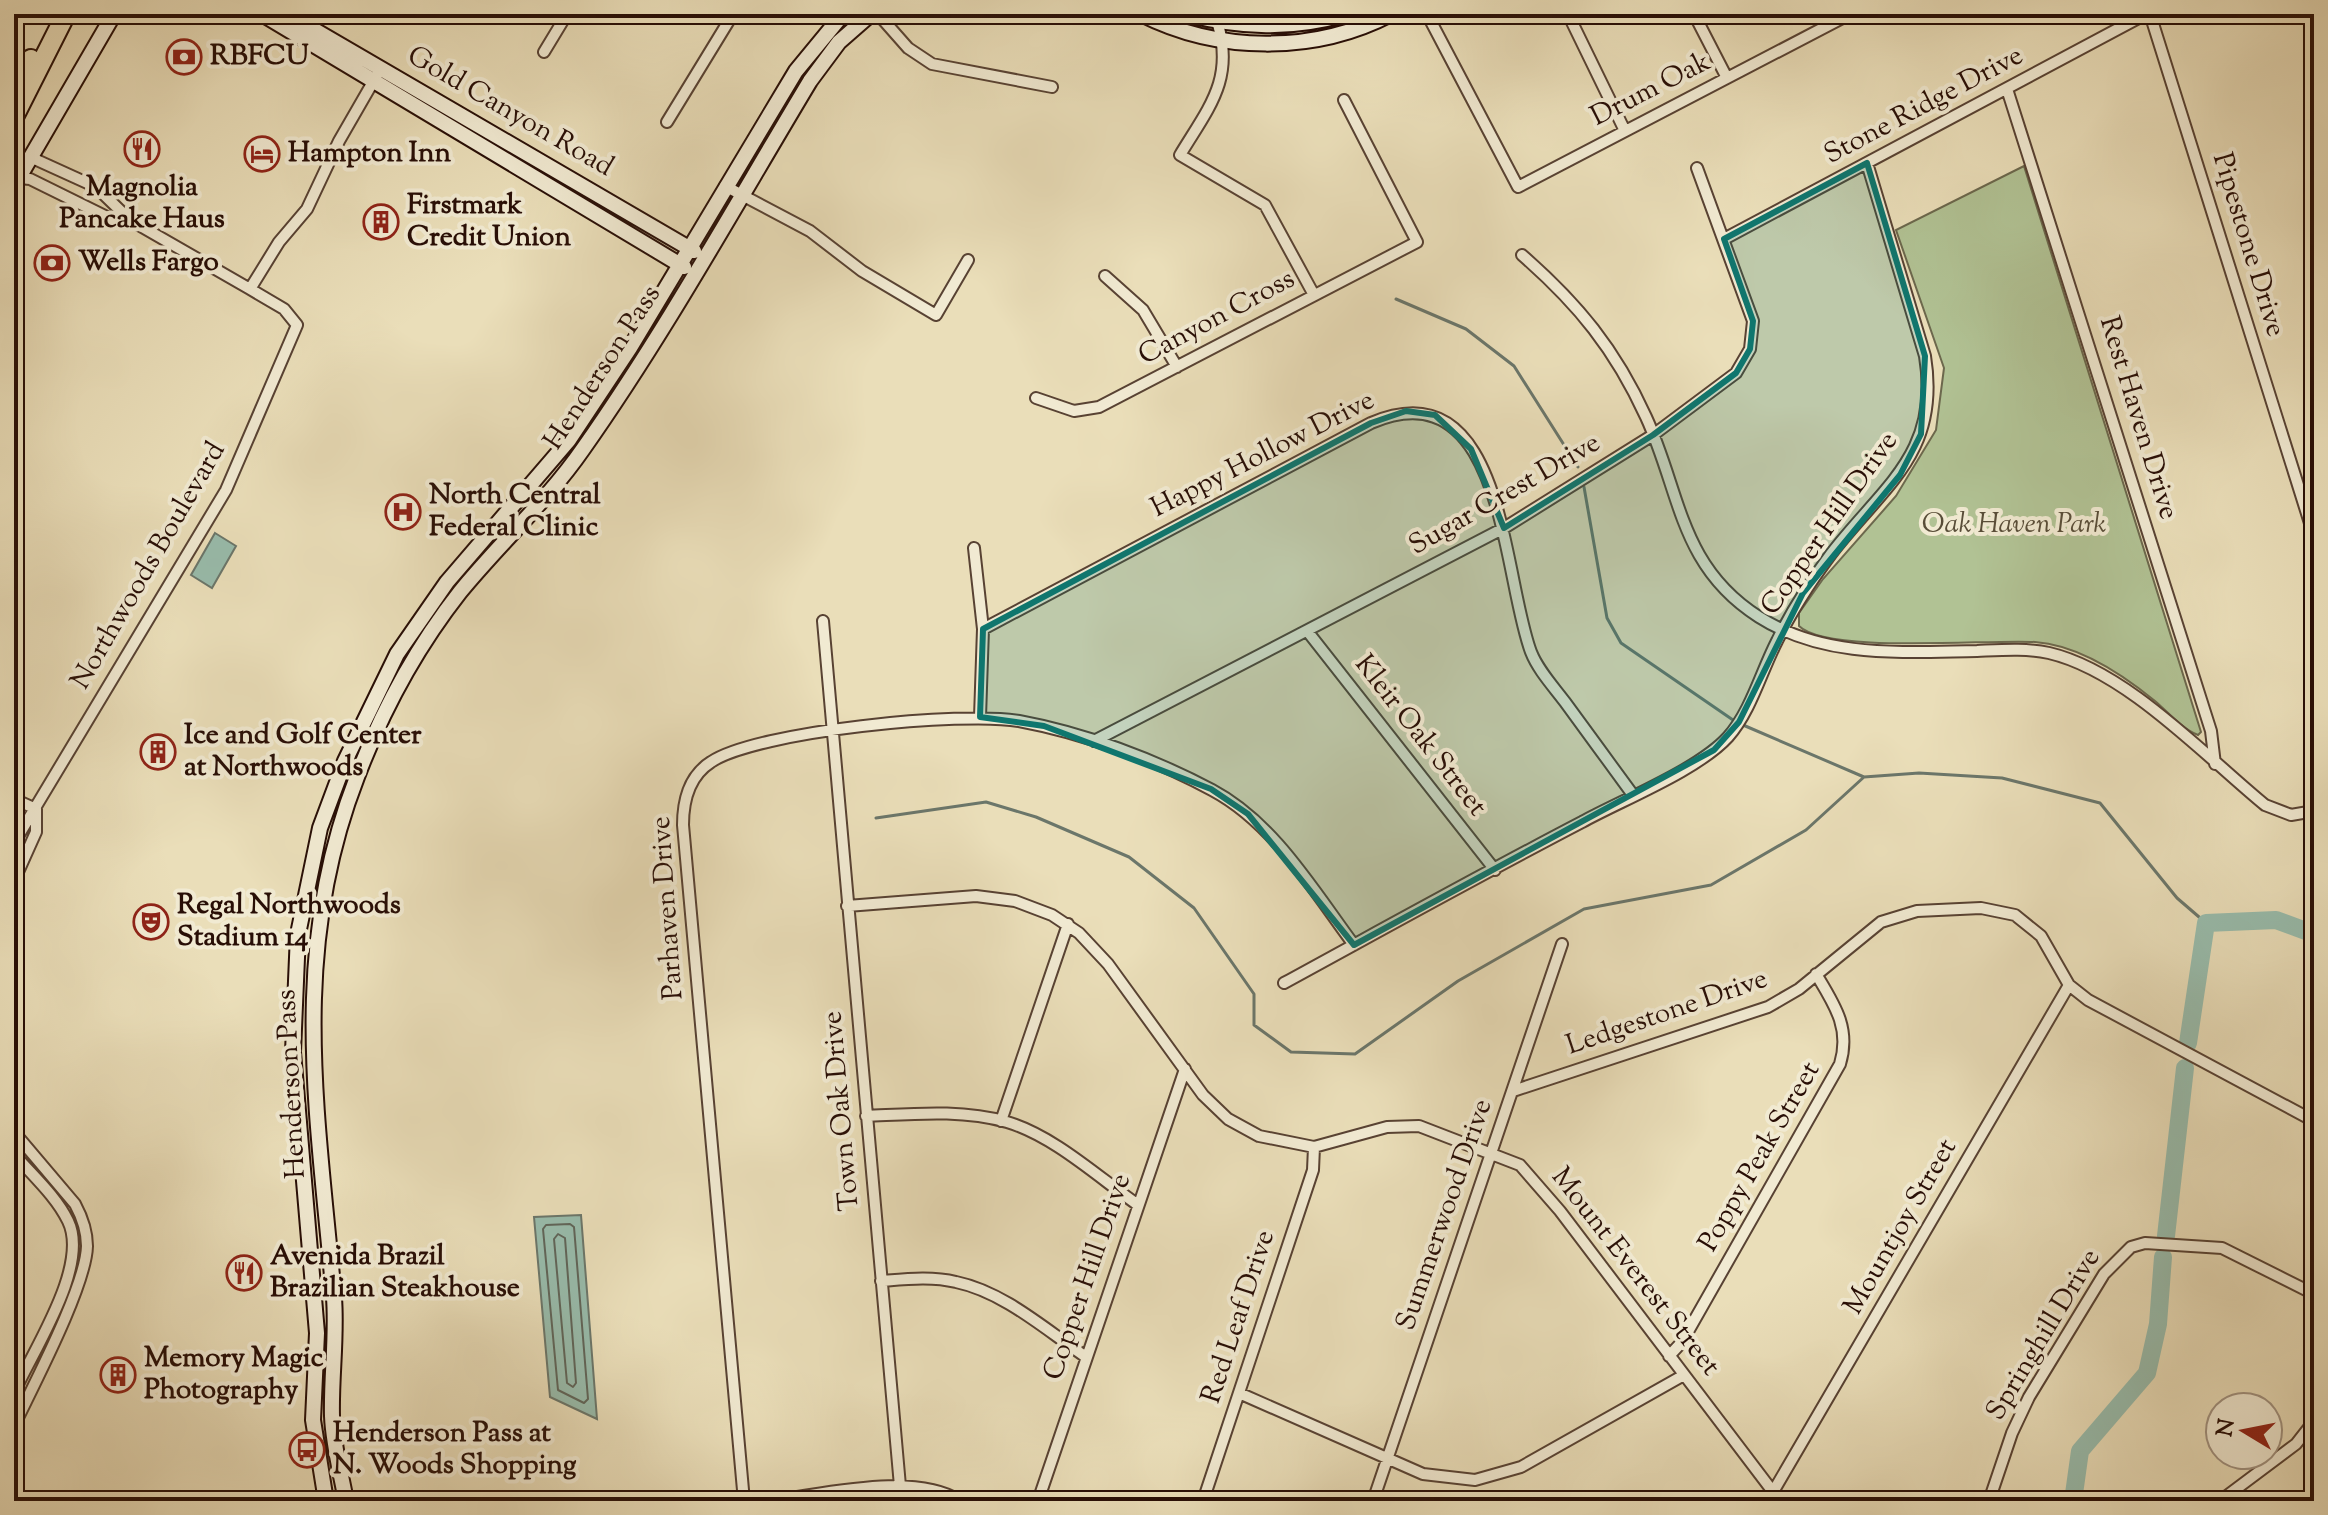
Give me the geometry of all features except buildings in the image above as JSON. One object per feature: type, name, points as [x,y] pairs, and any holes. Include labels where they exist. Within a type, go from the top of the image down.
[{"type":"highway","points":[[14,19],[17,14]]},
{"type":"highway","points":[[14,88],[58,14]]},
{"type":"highway","points":[[14,117],[66,14]]},
{"type":"street","points":[[16,182],[114,14]]},
{"type":"street","name":"Gold Canyon Road","points":[[262,14],[378,74],[705,257]]},
{"type":"street","name":"Gold Canyon Road","points":[[287,14],[695,273]]},
{"type":"street","points":[[544,52],[567,14]]},
{"type":"street","points":[[667,122],[733,14]]},
{"type":"street","name":"Henderson Pass","points":[[326,1501],[313,1420],[317,1333],[293,1014],[298,934],[320,828],[345,761],[397,654],[447,582],[569,440],[630,348],[688,247],[810,50],[843,14]]},
{"type":"street","name":"Henderson Pass","points":[[346,1501],[332,1421],[334,1303],[311,1014],[317,932],[338,828],[386,709],[419,649],[460,592],[582,450],[705,257],[824,61],[871,14]]},
{"type":"street","points":[[878,14],[908,48],[932,64],[1052,87]]},
{"type":"street","points":[[1141,14],[1172,21],[1223,40],[1252,44],[1304,41],[1361,27],[1391,14]]},
{"type":"street","points":[[1186,14],[1217,21],[1275,26],[1346,14]]},
{"type":"street","name":"Drum Oak","points":[[1427,14],[1518,187],[1727,78],[1827,19],[1850,14]]},
{"type":"street","points":[[1568,14],[1625,131]]},
{"type":"street","points":[[1694,14],[1727,78]]},
{"type":"street","name":"Stone Ridge Drive","points":[[1724,239],[2148,14]]},
{"type":"street","name":"Pipestone Drive","points":[[2148,14],[2314,536]]},
{"type":"street","points":[[1217,21],[1223,40],[1225,65],[1220,85],[1180,155],[1265,205],[1314,295]]},
{"type":"street","points":[[250,289],[279,242],[307,209],[339,141],[378,74]]},
{"type":"street","name":"Rest Haven Drive","points":[[2007,89],[2211,731],[2215,764]]},
{"type":"street","name":"Canyon Cross","points":[[1036,398],[1074,411],[1091,410],[1417,242],[1344,100]]},
{"type":"street","points":[[30,157],[96,187],[130,220]]},
{"type":"street","name":"Copper Hill Drive","points":[[1284,983],[1707,755],[1728,737],[1784,628],[1833,551],[1900,475],[1916,448],[1925,418],[1928,387],[1925,356],[1867,163]]},
{"type":"street","name":"Sugar Crest Drive","points":[[1094,741],[1504,528],[1653,435],[1725,382],[1744,361],[1750,349],[1753,321],[1697,168]]},
{"type":"street","points":[[16,182],[30,179],[111,219],[130,220]]},
{"type":"street","points":[[725,186],[810,231],[862,271],[936,315],[968,260]]},
{"type":"street","name":"Northwoods Boulevard","points":[[14,843],[22,825],[36,809],[74,739],[226,490],[297,325],[290,314],[130,220]]},
{"type":"street","points":[[1522,255],[1584,313],[1641,406],[1682,523],[1706,566],[1739,602],[1784,628],[1832,646],[1878,653],[2021,650],[2064,657],[2093,668],[2132,693],[2275,810],[2291,815],[2314,811]]},
{"type":"street","points":[[1105,276],[1143,310],[1177,367]]},
{"type":"street","name":"Happy Hollow Drive","points":[[983,629],[1371,423],[1406,411],[1435,415],[1450,425],[1480,462],[1504,528],[1532,654],[1633,795]]},
{"type":"street","points":[[974,548],[983,629],[980,717]]},
{"type":"street","name":"Town Oak Drive","points":[[823,621],[830,731],[900,1486]]},
{"type":"street","name":"Kleir Oak Street","points":[[1308,632],[1495,870]]},
{"type":"street","name":"Parhaven Drive","points":[[744,1501],[683,810],[691,784],[710,762],[761,742],[830,731],[980,717],[1017,720],[1094,741],[1211,789],[1248,814],[1276,842],[1354,945]]},
{"type":"street","points":[[14,799],[36,809]]},
{"type":"street","name":"Northwoods Boulevard","points":[[14,881],[36,832],[36,809]]},
{"type":"street","points":[[320,828],[338,828]]},
{"type":"street","name":"Mount Everest Street","points":[[847,906],[976,896],[1015,901],[1068,924],[1108,964],[1211,1103],[1238,1126],[1271,1139],[1314,1147],[1375,1130],[1419,1126],[1527,1172],[1776,1497]]},
{"type":"street","name":"Ledgestone Drive","points":[[1513,1091],[1768,1007],[1816,974],[1881,922],[1917,911],[1981,908],[2015,915],[2030,924],[2069,985],[2088,1000],[2314,1121]]},
{"type":"street","points":[[1001,1121],[1068,924]]},
{"type":"street","name":"Summerwood Drive","points":[[1373,1501],[1562,944]]},
{"type":"street","name":"Poppy Peak Street","points":[[1669,1356],[1682,1342],[1840,1064],[1845,1050],[1843,1023],[1816,974]]},
{"type":"street","name":"Mountjoy Street","points":[[1776,1497],[2069,985]]},
{"type":"street","points":[[293,1014],[311,1014]]},
{"type":"street","name":"Copper Hill Drive","points":[[1038,1501],[1185,1069]]},
{"type":"street","points":[[866,1116],[938,1113],[1001,1121],[1043,1139],[1138,1205]]},
{"type":"street","points":[[14,1132],[75,1204],[83,1218],[87,1244],[80,1279],[14,1426]]},
{"type":"street","name":"Red Leaf Drive","points":[[1203,1501],[1313,1170],[1314,1147]]},
{"type":"street","points":[[14,1393],[71,1270],[74,1245],[61,1209],[16,1156],[29,1149]]},
{"type":"street","points":[[305,1194],[324,1191]]},
{"type":"street","name":"Springhill Drive","points":[[1989,1501],[2012,1433],[2029,1397],[2104,1274],[2131,1247],[2145,1243],[2222,1248],[2314,1294]]},
{"type":"street","points":[[881,1281],[937,1279],[969,1285],[997,1298],[1086,1357]]},
{"type":"street","points":[[1239,1393],[1423,1474],[1452,1480],[1497,1476],[1521,1467],[1684,1375]]},
{"type":"street","points":[[2220,1501],[2296,1444],[2314,1421]]},
{"type":"street","points":[[769,1501],[900,1486],[943,1492],[960,1501]]},
{"type":"highlighted area","points":[[1867,163],[1925,356],[1921,434],[1900,475],[1803,593],[1739,722],[1714,750],[1354,945],[1248,814],[1211,789],[1044,726],[980,717],[983,629],[1371,423],[1406,411],[1435,415],[1471,449],[1504,528],[1653,435],[1736,373],[1750,349],[1753,321],[1724,239]]},
{"type":"green space","name":"Oak Haven Park","points":[[2024,166],[2201,732],[2198,735],[2114,671],[2084,655],[2051,644],[1874,643],[1815,635],[1799,626],[1799,613],[1823,579],[1896,496],[1936,430],[1944,368],[1896,230]]},
{"type":"water","points":[[215,533],[236,546],[212,588],[191,575]]},
{"type":"water","points":[[581,1215],[597,1419],[550,1397],[534,1217]]},
{"type":"waterway","points":[[1396,299],[1466,329],[1514,366],[1578,467]]},
{"type":"waterway","points":[[1584,487],[1607,618],[1621,643],[1733,720]]},
{"type":"waterway","points":[[1743,725],[1864,777]]},
{"type":"waterway","points":[[876,818],[986,802],[1036,817],[1129,857],[1194,908],[1254,994],[1254,1025],[1291,1052],[1355,1054],[1458,981],[1584,909],[1711,885],[1806,830],[1864,777],[1919,773],[2002,778],[2100,803],[2177,898],[2206,923]]},
{"type":"waterway","points":[[2188,1043],[2206,923],[2276,920],[2314,934]]},
{"type":"waterway","points":[[2166,1236],[2185,1068]]},
{"type":"waterway","points":[[2073,1501],[2080,1451],[2147,1373],[2158,1324],[2163,1257]]},
{"type":"place","name":"RBFCU","points":[[184,57]]},
{"type":"place","name":"Magnolia Pancake Haus","points":[[142,149]]},
{"type":"place","name":"Hampton Inn","points":[[262,154]]},
{"type":"place","name":"Firstmark Credit Union","points":[[381,222]]},
{"type":"place","name":"Wells Fargo","points":[[52,263]]},
{"type":"place","name":"North Central Federal Clinic","points":[[403,512]]},
{"type":"place","name":"Ice and Golf Center at Northwoods","points":[[158,752]]},
{"type":"place","name":"Regal Northwoods Stadium 14","points":[[151,922]]},
{"type":"place","name":"Avenida Brazil Brazilian Steakhouse","points":[[244,1273]]},
{"type":"place","name":"Memory Magic Photography","points":[[118,1375]]},
{"type":"place","name":"Henderson Pass at N. Woods Shopping","points":[[307,1450]]}]
